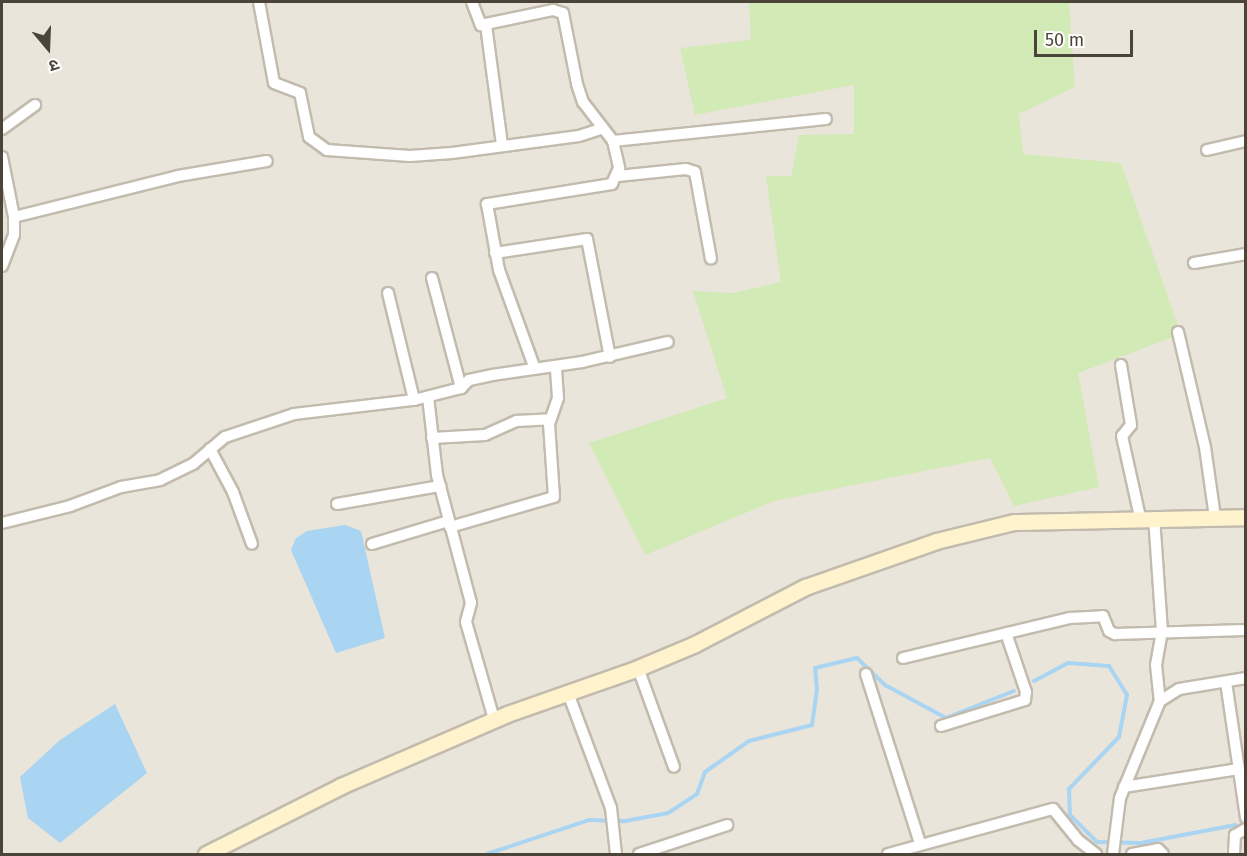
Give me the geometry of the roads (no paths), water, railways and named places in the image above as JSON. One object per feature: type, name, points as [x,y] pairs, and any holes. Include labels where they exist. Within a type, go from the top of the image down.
[{"type":"street","points":[[259,2],[274,83],[300,93],[306,125],[316,146],[327,150],[410,156],[579,136],[603,128]]},
{"type":"street","points":[[472,2],[477,23],[486,25],[553,10],[563,12],[577,84],[583,102],[613,141],[618,176],[612,184],[490,201],[487,209],[495,253],[535,369]]},
{"type":"street","points":[[486,25],[502,145]]},
{"type":"street","points":[[2,129],[35,105]]},
{"type":"street","points":[[613,141],[826,119]]},
{"type":"street","points":[[1207,150],[1245,141]]},
{"type":"street","points":[[2,157],[14,217],[14,235],[2,266]]},
{"type":"street","points":[[14,217],[178,176],[267,161]]},
{"type":"street","points":[[618,176],[686,169],[695,172],[711,259]]},
{"type":"street","points":[[495,253],[587,239],[610,357]]},
{"type":"street","points":[[1194,263],[1245,254]]},
{"type":"street","points":[[432,278],[461,388]]},
{"type":"street","points":[[388,292],[414,400]]},
{"type":"street","points":[[1179,332],[1205,447],[1215,517]]},
{"type":"street","points":[[2,523],[70,506],[121,487],[160,480],[194,464],[210,449],[243,429],[294,414],[414,400],[461,388],[469,380],[610,357],[668,342]]},
{"type":"street","points":[[1113,854],[1124,787],[1160,701],[1156,665],[1162,631],[1147,517],[1122,436],[1131,425],[1121,365]]},
{"type":"street","points":[[372,544],[554,497],[550,419],[558,398],[556,367]]},
{"type":"street","points":[[428,397],[440,486],[471,603],[466,622],[494,719]]},
{"type":"street","points":[[432,438],[485,435],[517,421],[550,419]]},
{"type":"street","points":[[210,449],[233,492],[252,544]]},
{"type":"street","points":[[337,504],[440,486]]},
{"type":"street","points":[[206,855],[340,786],[494,719],[638,668],[695,644],[805,587],[936,541],[1014,522],[1147,517],[1245,517]]},
{"type":"street","points":[[903,658],[1070,618],[1103,616],[1111,634],[1245,630]]},
{"type":"street","points":[[941,726],[1025,700],[1026,692],[1006,633]]},
{"type":"street","points":[[638,668],[674,767]]},
{"type":"street","points":[[866,674],[920,843]]},
{"type":"street","points":[[1160,701],[1179,689],[1245,678]]},
{"type":"street","points":[[1226,682],[1245,818]]},
{"type":"street","points":[[568,693],[611,808],[616,855]]},
{"type":"street","points":[[1124,787],[1239,769]]},
{"type":"street","points":[[888,855],[920,843],[1053,809],[1078,840],[1096,855]]},
{"type":"street","points":[[639,855],[727,825]]},
{"type":"street","points":[[1234,855],[1235,835],[1245,829]]},
{"type":"street","points":[[1132,855],[1158,849],[1164,855]]},
{"type":"water","points":[[345,525],[361,531],[385,638],[336,653],[291,550],[296,538],[307,531]]},
{"type":"water","points":[[115,704],[147,773],[60,843],[28,818],[20,777],[60,740]]},
{"type":"waterway","points":[[487,854],[589,820],[625,821],[668,813],[697,794],[705,772],[749,741],[812,725],[817,690],[815,668],[857,658],[885,685],[946,718],[1014,691]]},
{"type":"waterway","points":[[1034,681],[1068,663],[1109,666],[1127,695],[1119,737],[1069,789],[1070,815],[1097,842],[1141,843],[1235,825]]}]
